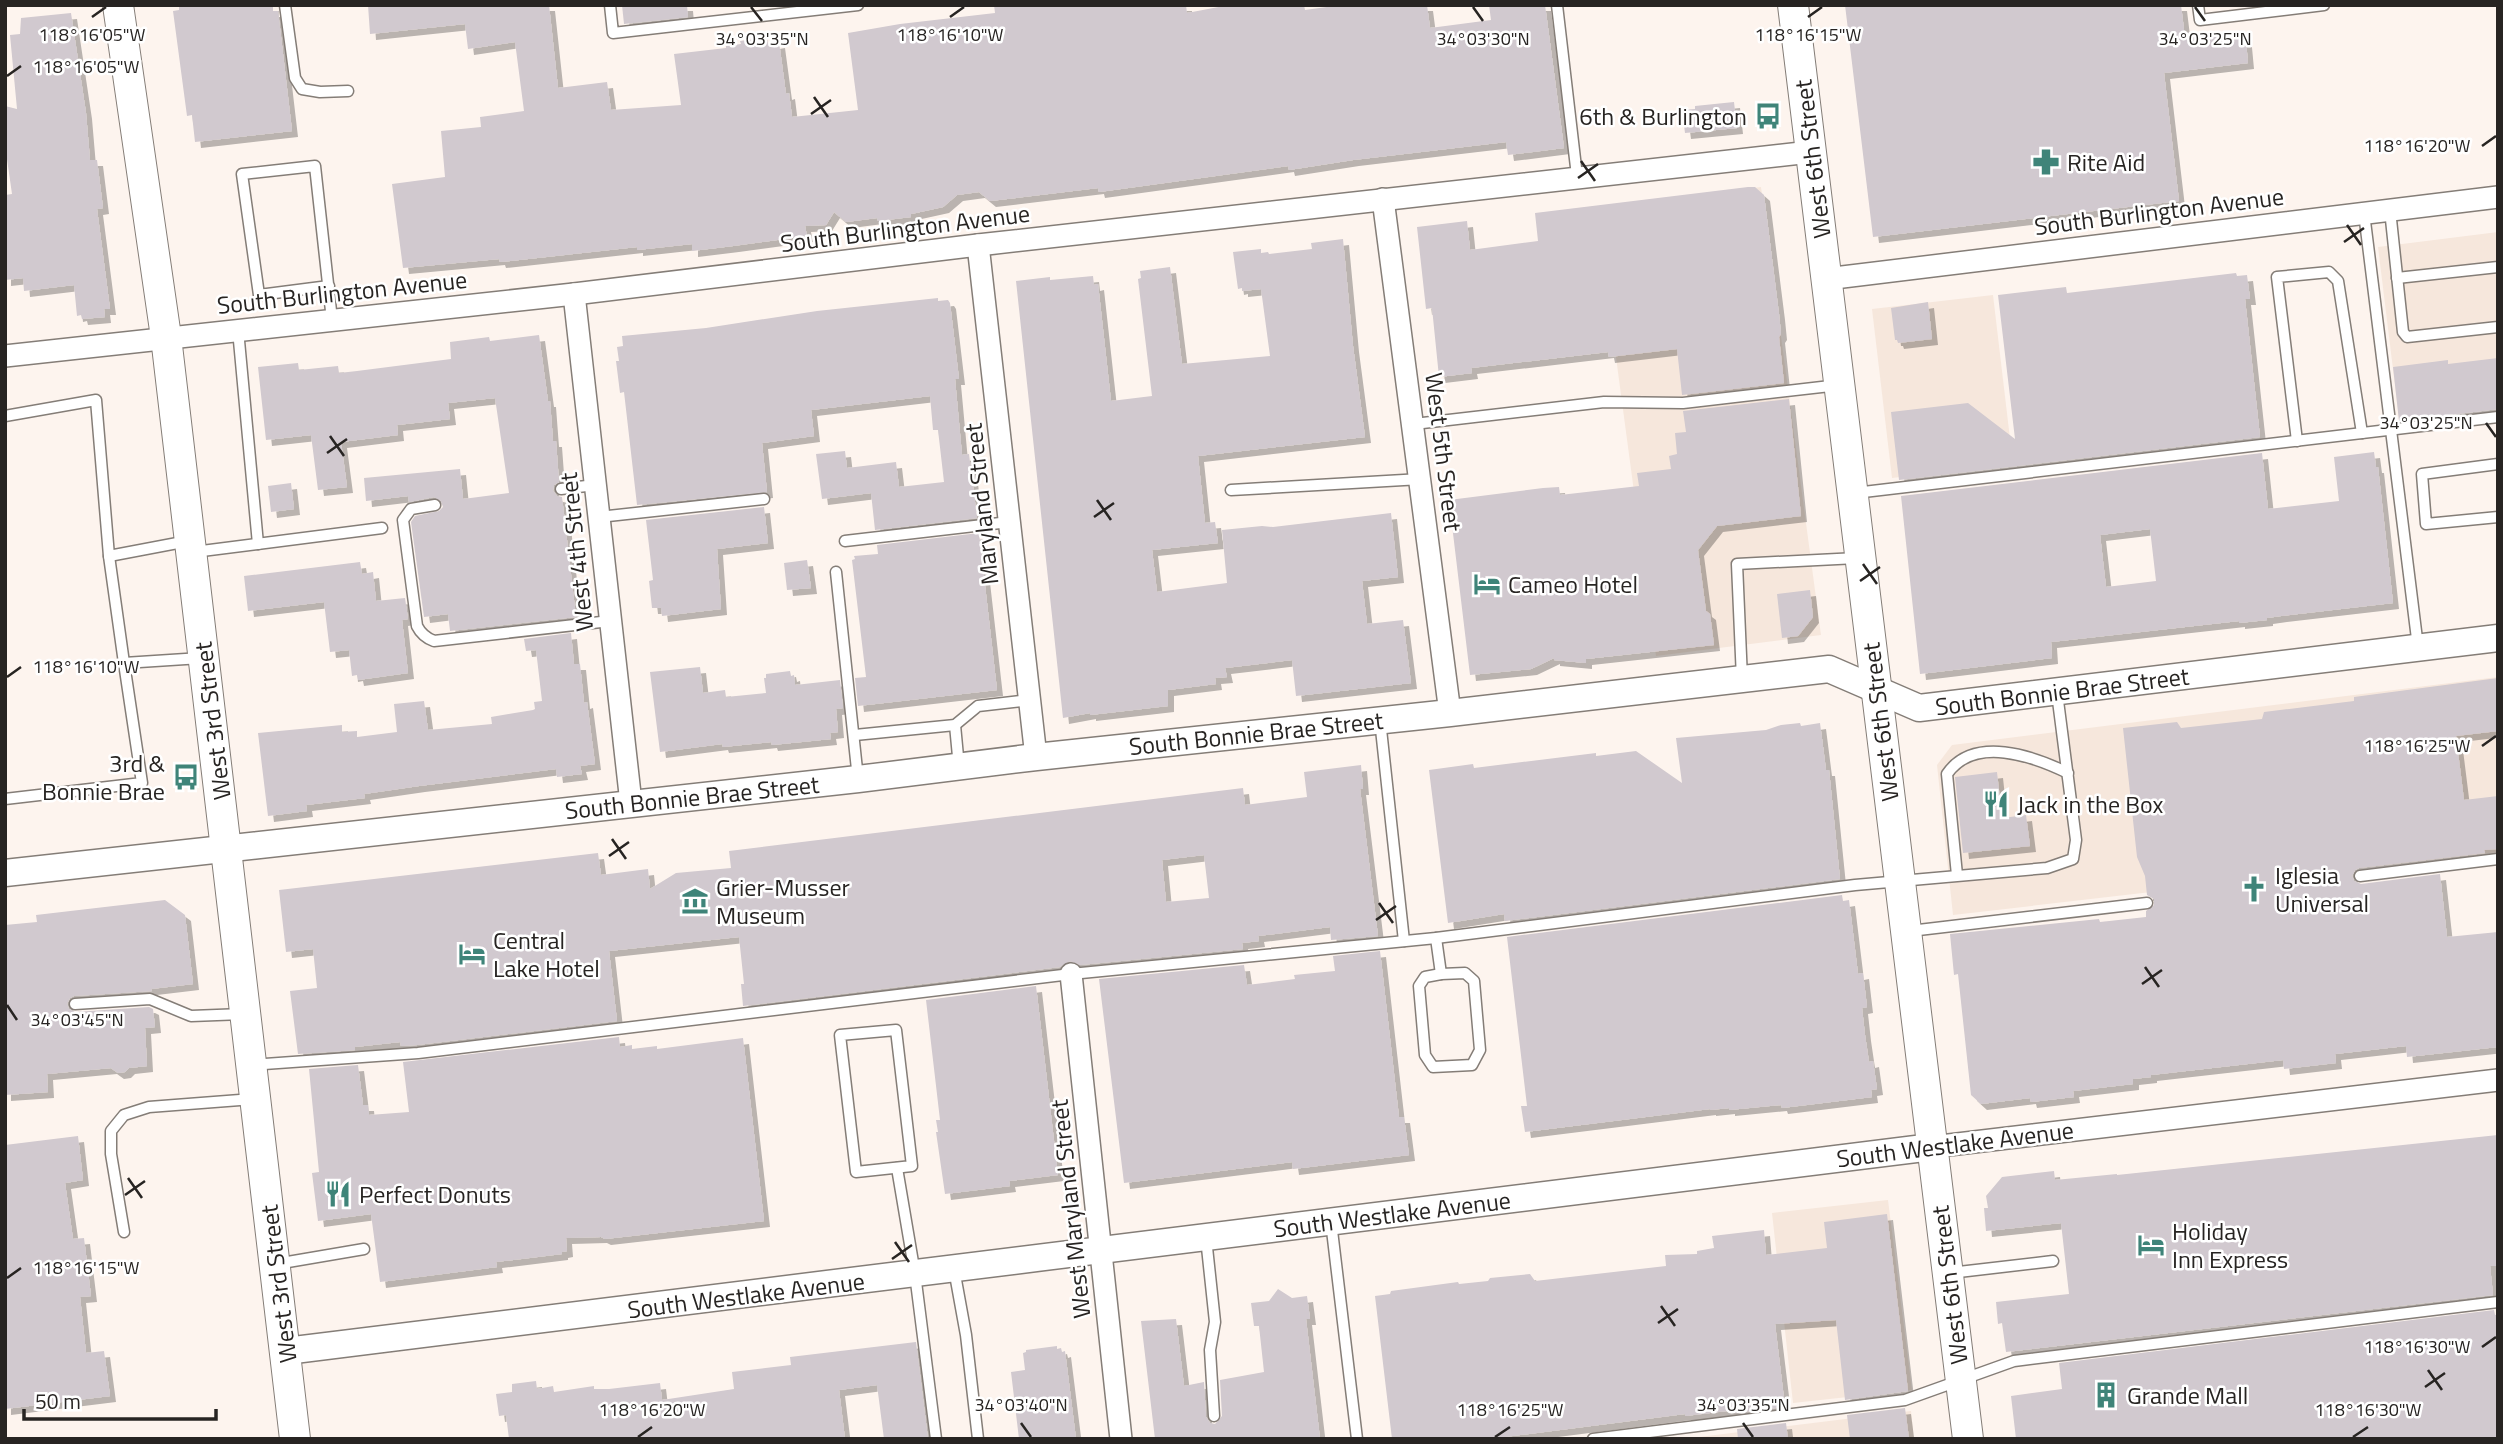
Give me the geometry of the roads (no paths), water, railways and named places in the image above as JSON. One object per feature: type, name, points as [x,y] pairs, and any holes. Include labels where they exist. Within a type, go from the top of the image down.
[{"type":"main road","name":"West 3rd Street","points":[[118,5],[166,337],[295,1439]]},
{"type":"main road","name":"West 6th Street","points":[[1793,5],[1968,1439]]},
{"type":"street","name":"South Burlington Avenue","points":[[5,356],[574,294],[1577,176],[1811,152]]},
{"type":"street","name":"South Burlington Avenue","points":[[1826,279],[2498,197]]},
{"type":"street","name":"West 5th Street","points":[[1384,199],[1450,713]]},
{"type":"street","name":"Maryland Street","points":[[978,245],[1036,757]]},
{"type":"street","name":"West 4th Street","points":[[574,294],[631,803]]},
{"type":"street","name":"South Bonnie Brae Street","points":[[5,873],[1829,669],[1919,708],[2498,638]]},
{"type":"street","name":"West Maryland Street","points":[[1071,974],[1121,1439]]},
{"type":"street","name":"South Westlake Avenue","points":[[286,1352],[1932,1147],[2498,1080]]},
{"type":"lane","points":[[285,5],[295,78],[302,89],[320,92],[348,91]]},
{"type":"lane","points":[[610,5],[613,33],[858,5]]},
{"type":"lane","points":[[1557,5],[1577,176]]},
{"type":"lane","points":[[2198,5],[2200,20],[2324,5]]},
{"type":"lane","points":[[329,286],[258,295],[242,174],[315,166],[329,286],[332,320]]},
{"type":"lane","points":[[2390,210],[2403,332],[2407,337],[2498,327]]},
{"type":"lane","points":[[2364,213],[2418,647]]},
{"type":"lane","points":[[2397,278],[2498,267]]},
{"type":"lane","points":[[2297,440],[2277,276],[2329,272],[2338,281],[2362,433]]},
{"type":"lane","points":[[238,330],[258,544]]},
{"type":"lane","points":[[1414,425],[1604,402],[1683,403],[1839,385]]},
{"type":"lane","points":[[5,416],[96,400],[109,556],[142,783],[5,799]]},
{"type":"lane","points":[[1852,493],[2498,417]]},
{"type":"lane","points":[[2498,464],[2421,474],[2426,524],[2498,517]]},
{"type":"lane","points":[[1231,490],[1421,479]]},
{"type":"lane","points":[[561,489],[595,485]]},
{"type":"lane","points":[[599,517],[764,499]]},
{"type":"lane","points":[[435,505],[411,509],[403,520],[417,626],[420,633],[428,639],[434,641],[498,635],[610,621]]},
{"type":"lane","points":[[845,541],[1009,522]]},
{"type":"lane","points":[[109,556],[191,546],[258,544],[382,528]]},
{"type":"lane","points":[[1742,679],[1737,564],[1860,558]]},
{"type":"lane","points":[[836,572],[858,779]]},
{"type":"lane","points":[[124,663],[204,658]]},
{"type":"lane","points":[[252,1065],[418,1053],[1071,974],[1436,938],[1900,880],[2047,868],[2073,859],[2077,840],[2057,693]]},
{"type":"lane","points":[[855,735],[955,725],[978,706],[1030,700]]},
{"type":"lane","points":[[1380,720],[1404,941]]},
{"type":"lane","points":[[955,725],[959,766]]},
{"type":"lane","points":[[1957,875],[1947,774],[1955,762],[1971,755],[2009,753],[2040,760],[2068,773]]},
{"type":"lane","points":[[2360,876],[2498,859]]},
{"type":"lane","points":[[1906,932],[2147,903]]},
{"type":"lane","points":[[1436,938],[1441,974]]},
{"type":"lane","points":[[1465,973],[1474,981],[1480,1050],[1472,1065],[1433,1066],[1425,1055],[1419,986],[1425,977],[1441,974],[1465,973]]},
{"type":"lane","points":[[75,1004],[150,999],[191,1016],[246,1013]]},
{"type":"lane","points":[[896,1030],[912,1166],[897,1168],[856,1172],[840,1035],[896,1030]]},
{"type":"lane","points":[[124,1232],[111,1131],[124,1115],[149,1107],[256,1098]]},
{"type":"lane","points":[[897,1168],[915,1274],[936,1439]]},
{"type":"lane","points":[[1331,1222],[1357,1439]]},
{"type":"lane","points":[[1206,1238],[1215,1322],[1210,1350],[1214,1416]]},
{"type":"lane","points":[[276,1264],[364,1249]]},
{"type":"lane","points":[[1947,1273],[2053,1261]]},
{"type":"lane","points":[[954,1269],[967,1335],[978,1439]]},
{"type":"lane","points":[[1593,1439],[1905,1401],[2014,1361],[2498,1302]]},
{"type":"place","name":"6th & Burlington","points":[[1768,116]]},
{"type":"place","name":"Rite Aid","points":[[2046,162]]},
{"type":"place","name":"Cameo Hotel","points":[[1487,584]]},
{"type":"place","name":"3rd & Bonnie Brae","points":[[186,777]]},
{"type":"place","name":"Jack in the Box","points":[[1996,804]]},
{"type":"place","name":"Iglesia Universal","points":[[2254,889]]},
{"type":"place","name":"Grier-Musser Museum","points":[[695,901]]},
{"type":"place","name":"Central Lake Hotel","points":[[472,954]]},
{"type":"place","name":"Perfect Donuts","points":[[338,1194]]},
{"type":"place","name":"Holiday Inn Express","points":[[2151,1245]]},
{"type":"place","name":"Grande Mall","points":[[2106,1395]]}]
